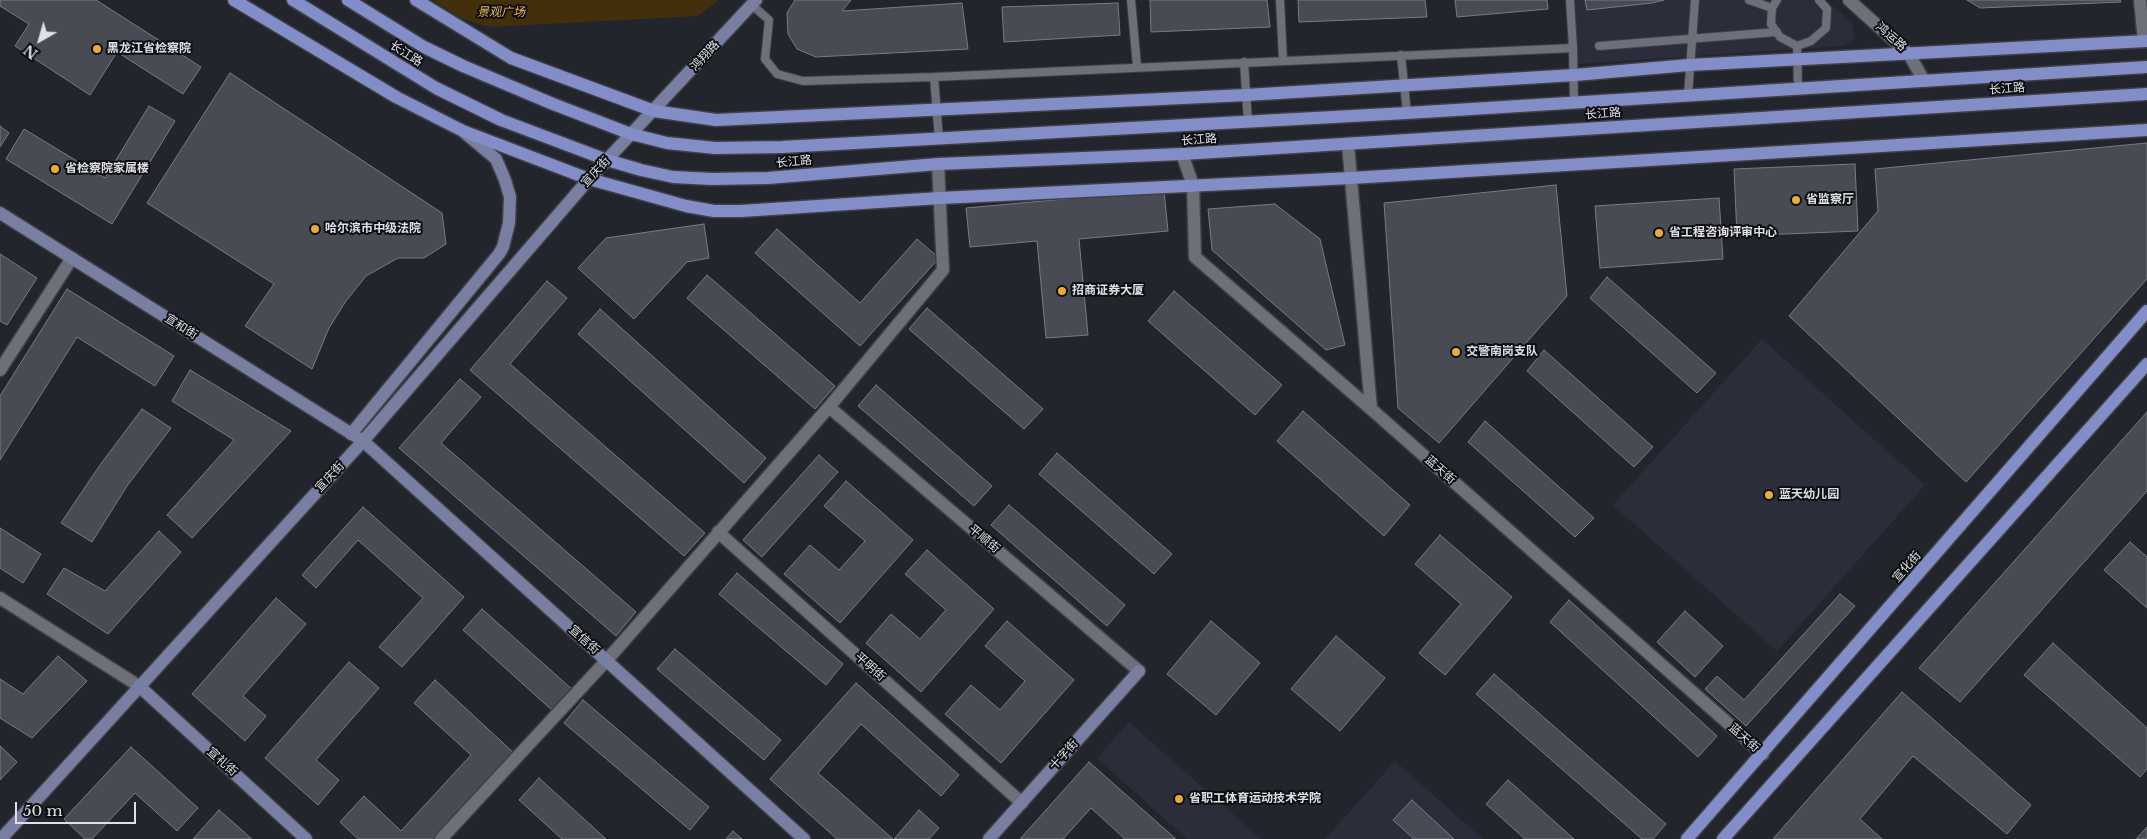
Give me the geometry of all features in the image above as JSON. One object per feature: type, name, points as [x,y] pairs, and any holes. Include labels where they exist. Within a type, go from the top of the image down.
[{"type":"main road","points":[[234,0],[396,97],[463,131],[589,179],[686,206],[714,211],[1351,178],[2147,130]]},
{"type":"main road","name":"长江路","points":[[293,0],[458,101],[501,120],[607,160],[673,177],[712,179],[768,178],[938,164],[1182,154],[2147,94]]},
{"type":"main road","name":"长江路","points":[[348,0],[424,47],[463,66],[631,134],[667,143],[715,148],[782,147],[1248,122],[2147,67]]},
{"type":"main road","points":[[416,0],[511,58],[654,111],[694,118],[741,120],[1246,95],[1575,75],[1689,65],[2146,41]]},
{"type":"main road","name":"宣化街","points":[[1687,839],[2147,312]]},
{"type":"main road","points":[[1723,839],[2147,364]]},
{"type":"street","name":"鸿运路","points":[[1849,0],[1909,54],[1924,81]]},
{"type":"street","points":[[2140,0],[2146,41]]},
{"type":"street","name":"鸿翔路","points":[[654,111],[754,2]]},
{"type":"street","name":"宣庆街","points":[[1,839],[363,442],[589,179],[654,111]]},
{"type":"street","points":[[351,434],[499,254],[502,247],[509,223],[510,197],[505,180],[496,159],[463,131]]},
{"type":"street","points":[[1348,144],[1371,409]]},
{"type":"street","name":"蓝天街","points":[[1182,154],[1193,185],[1196,257],[1762,754]]},
{"type":"street","points":[[441,839],[607,660],[829,407],[943,270],[938,164]]},
{"type":"street","name":"宣和街","points":[[0,213],[363,442]]},
{"type":"street","points":[[0,370],[72,258]]},
{"type":"street","name":"平顺街","points":[[829,407],[1139,671]]},
{"type":"street","name":"宣信街","points":[[363,442],[804,839]]},
{"type":"street","name":"平明街","points":[[718,532],[1022,803]]},
{"type":"street","points":[[0,598],[139,686]]},
{"type":"street","name":"十字街","points":[[990,839],[1139,671]]},
{"type":"street","name":"宣礼街","points":[[139,686],[306,839]]},
{"type":"lane","points":[[1131,0],[1137,66]]},
{"type":"lane","points":[[1280,0],[1283,60]]},
{"type":"lane","points":[[1570,0],[1575,75],[1574,103]]},
{"type":"lane","points":[[1688,96],[1695,0]]},
{"type":"lane","points":[[1749,0],[1772,8]]},
{"type":"lane","points":[[1777,0],[1772,8],[1771,24],[1780,37],[1797,46],[1811,41],[1826,28],[1826,9],[1819,0]]},
{"type":"lane","points":[[754,2],[769,20],[765,59],[777,74],[803,81],[934,77],[1137,66],[1573,48]]},
{"type":"lane","points":[[1599,46],[1691,37],[1777,32]]},
{"type":"lane","points":[[1797,46],[1798,87]]},
{"type":"lane","points":[[1401,55],[1407,113]]},
{"type":"lane","points":[[1244,62],[1248,122]]},
{"type":"lane","points":[[934,77],[939,139]]},
{"type":"shaded area","points":[[1566,0],[1826,0],[1853,24],[1854,39],[1843,46],[1577,64]]},
{"type":"shaded area","name":"蓝天幼儿园","points":[[1762,339],[1925,485],[1777,651],[1613,505]]},
{"type":"shaded area","name":"省职工体育运动技术学院","points":[[1129,722],[1261,839],[1187,839],[1097,758]]},
{"type":"shaded area","name":"省职工体育运动技术学院","points":[[1395,761],[1483,839],[1325,839]]},
{"type":"green space","name":"景观广场","points":[[432,0],[719,0],[698,16],[489,27],[463,19]]},
{"type":"building","name":"黑龙江省检察院","points":[[0,0],[96,0],[201,67],[183,94],[117,52],[90,95],[15,46],[29,24],[0,6]]},
{"type":"building","points":[[795,0],[851,0],[842,11],[962,3],[968,49],[816,57],[797,49],[788,34],[787,13]]},
{"type":"building","points":[[1150,0],[1267,0],[1270,27],[1151,32]]},
{"type":"building","points":[[1298,0],[1425,0],[1427,17],[1299,22]]},
{"type":"building","points":[[1455,0],[1547,0],[1548,9],[1457,17]]},
{"type":"building","points":[[1585,0],[1664,0],[1587,10]]},
{"type":"building","points":[[1967,0],[2120,0],[2121,2],[1980,8]]},
{"type":"building","points":[[1118,3],[1120,35],[1004,42],[1002,7]]},
{"type":"building","name":"哈尔滨市中级法院","points":[[230,73],[442,213],[446,244],[424,258],[398,258],[366,276],[346,301],[329,328],[312,369],[245,326],[274,284],[147,203]]},
{"type":"building","name":"省检察院家属楼","points":[[149,106],[175,121],[112,224],[6,159],[24,129],[105,178]]},
{"type":"building","points":[[0,126],[9,133],[0,147]]},
{"type":"building","points":[[2147,143],[2147,279],[1966,482],[1789,316],[1878,211],[1875,169]]},
{"type":"building","name":"省监察厅","points":[[1855,164],[1858,231],[1737,236],[1734,169]]},
{"type":"building","name":"交警南岗支队","points":[[1556,185],[1567,296],[1439,443],[1398,408],[1384,203]]},
{"type":"building","name":"招商证券大厦","points":[[1164,190],[1168,231],[1079,239],[1088,335],[1046,338],[1037,241],[970,247],[966,208]]},
{"type":"building","name":"省工程咨询评审中心","points":[[1719,198],[1723,259],[1600,268],[1595,206]]},
{"type":"building","points":[[1275,204],[1320,239],[1345,345],[1326,350],[1212,250],[1208,209]]},
{"type":"building","points":[[704,224],[709,258],[687,262],[634,319],[578,268],[606,238]]},
{"type":"building","points":[[777,229],[860,303],[917,239],[939,258],[860,346],[755,253]]},
{"type":"building","points":[[0,254],[37,278],[7,325],[0,321]]},
{"type":"building","points":[[707,275],[835,386],[815,409],[687,298]]},
{"type":"building","points":[[1607,277],[1716,373],[1697,393],[1590,298]]},
{"type":"building","points":[[547,281],[567,298],[510,364],[705,533],[684,556],[470,370]]},
{"type":"building","points":[[67,289],[174,356],[155,386],[77,337],[0,460],[0,396]]},
{"type":"building","points":[[1174,291],[1282,385],[1255,415],[1148,321]]},
{"type":"building","points":[[927,308],[1043,409],[1024,429],[909,329]]},
{"type":"building","points":[[600,309],[766,458],[744,483],[578,334]]},
{"type":"building","points":[[1544,350],[1653,447],[1634,467],[1527,371]]},
{"type":"building","points":[[190,370],[291,431],[192,538],[167,515],[234,440],[172,401]]},
{"type":"building","points":[[460,379],[481,397],[441,443],[636,612],[616,636],[399,448]]},
{"type":"building","points":[[876,385],[992,486],[974,506],[858,406]]},
{"type":"building","points":[[142,409],[171,428],[127,486],[92,542],[61,523],[100,465]]},
{"type":"building","points":[[1303,411],[1410,505],[1384,536],[1277,441]]},
{"type":"building","points":[[2147,412],[2147,491],[1960,702],[1919,668]]},
{"type":"building","points":[[1485,421],[1594,518],[1575,537],[1468,442]]},
{"type":"building","points":[[1057,453],[1172,554],[1154,574],[1039,474]]},
{"type":"building","points":[[819,455],[838,472],[762,557],[743,540]]},
{"type":"building","points":[[846,481],[913,540],[840,623],[784,574],[810,545],[839,570],[865,541],[824,506]]},
{"type":"building","points":[[1009,505],[1125,605],[1107,626],[991,525]]},
{"type":"building","points":[[363,507],[464,597],[402,667],[379,647],[423,598],[358,540],[316,588],[302,575]]},
{"type":"building","points":[[0,528],[41,554],[23,583],[0,568]]},
{"type":"building","points":[[159,531],[181,552],[108,634],[47,594],[64,568],[105,591]]},
{"type":"building","points":[[1440,535],[1512,597],[1445,675],[1419,653],[1461,604],[1415,564]]},
{"type":"building","points":[[2130,542],[2147,557],[2147,608],[2104,570]]},
{"type":"building","points":[[927,550],[994,609],[921,692],[866,643],[891,614],[920,639],[946,610],[905,574]]},
{"type":"building","points":[[737,573],[843,664],[826,685],[719,594]]},
{"type":"building","points":[[1840,594],[1855,606],[1746,726],[1705,689],[1717,676],[1744,700]]},
{"type":"building","points":[[276,598],[306,624],[243,696],[266,716],[245,741],[192,694]]},
{"type":"building","points":[[1569,600],[1717,736],[1698,757],[1550,622]]},
{"type":"building","points":[[482,609],[574,691],[554,712],[463,630]]},
{"type":"building","points":[[1685,611],[1723,646],[1695,677],[1657,642]]},
{"type":"building","points":[[1007,621],[1074,680],[1001,763],[945,714],[971,685],[1000,710],[1025,681],[985,646]]},
{"type":"building","points":[[1211,621],[1260,663],[1216,715],[1167,674]]},
{"type":"building","points":[[1336,636],[1385,678],[1340,731],[1291,689]]},
{"type":"building","points":[[2053,643],[2147,728],[2147,769],[2140,777],[2024,675]]},
{"type":"building","points":[[675,649],[781,740],[764,760],[657,669]]},
{"type":"building","points":[[58,656],[87,681],[32,738],[0,718],[0,679],[23,694]]},
{"type":"building","points":[[349,662],[379,688],[316,760],[339,780],[318,805],[265,758]]},
{"type":"building","points":[[1494,674],[1666,824],[1653,839],[1642,839],[1476,694]]},
{"type":"building","points":[[435,680],[515,754],[436,839],[358,839],[340,822],[364,796],[401,831],[471,755],[414,703]]},
{"type":"building","points":[[856,683],[959,775],[941,796],[861,724],[818,773],[893,839],[837,839],[770,779]]},
{"type":"building","points":[[1902,692],[2031,805],[2007,834],[1913,756],[1860,819],[1882,839],[1773,839]]},
{"type":"building","points":[[583,700],[709,807],[690,830],[564,723]]},
{"type":"building","points":[[0,746],[17,762],[0,780]]},
{"type":"building","points":[[131,747],[198,808],[177,831],[135,793],[92,839],[85,839],[64,819]]},
{"type":"building","points":[[1089,762],[1176,839],[1125,839],[1091,808],[1063,839],[1020,839]]},
{"type":"building","points":[[539,778],[606,839],[562,839],[519,800]]},
{"type":"building","points":[[1508,780],[1574,839],[1525,839],[1486,804]]},
{"type":"building","points":[[1412,800],[1454,839],[1414,839],[1393,820]]},
{"type":"building","points":[[219,810],[252,839],[193,839]]},
{"type":"building","points":[[919,810],[939,828],[929,839],[894,839]]},
{"type":"building","points":[[2147,827],[2147,839],[2136,839]]},
{"type":"building","points":[[733,831],[742,839],[726,839]]},
{"type":"place","name":"黑龙江省检察院","points":[[97,49]]},
{"type":"place","name":"省检察院家属楼","points":[[55,169]]},
{"type":"place","name":"省监察厅","points":[[1796,200]]},
{"type":"place","name":"哈尔滨市中级法院","points":[[315,229]]},
{"type":"place","name":"省工程咨询评审中心","points":[[1659,233]]},
{"type":"place","name":"招商证券大厦","points":[[1062,291]]},
{"type":"place","name":"交警南岗支队","points":[[1456,352]]},
{"type":"place","name":"蓝天幼儿园","points":[[1769,495]]},
{"type":"place","name":"省职工体育运动技术学院","points":[[1179,799]]}]
